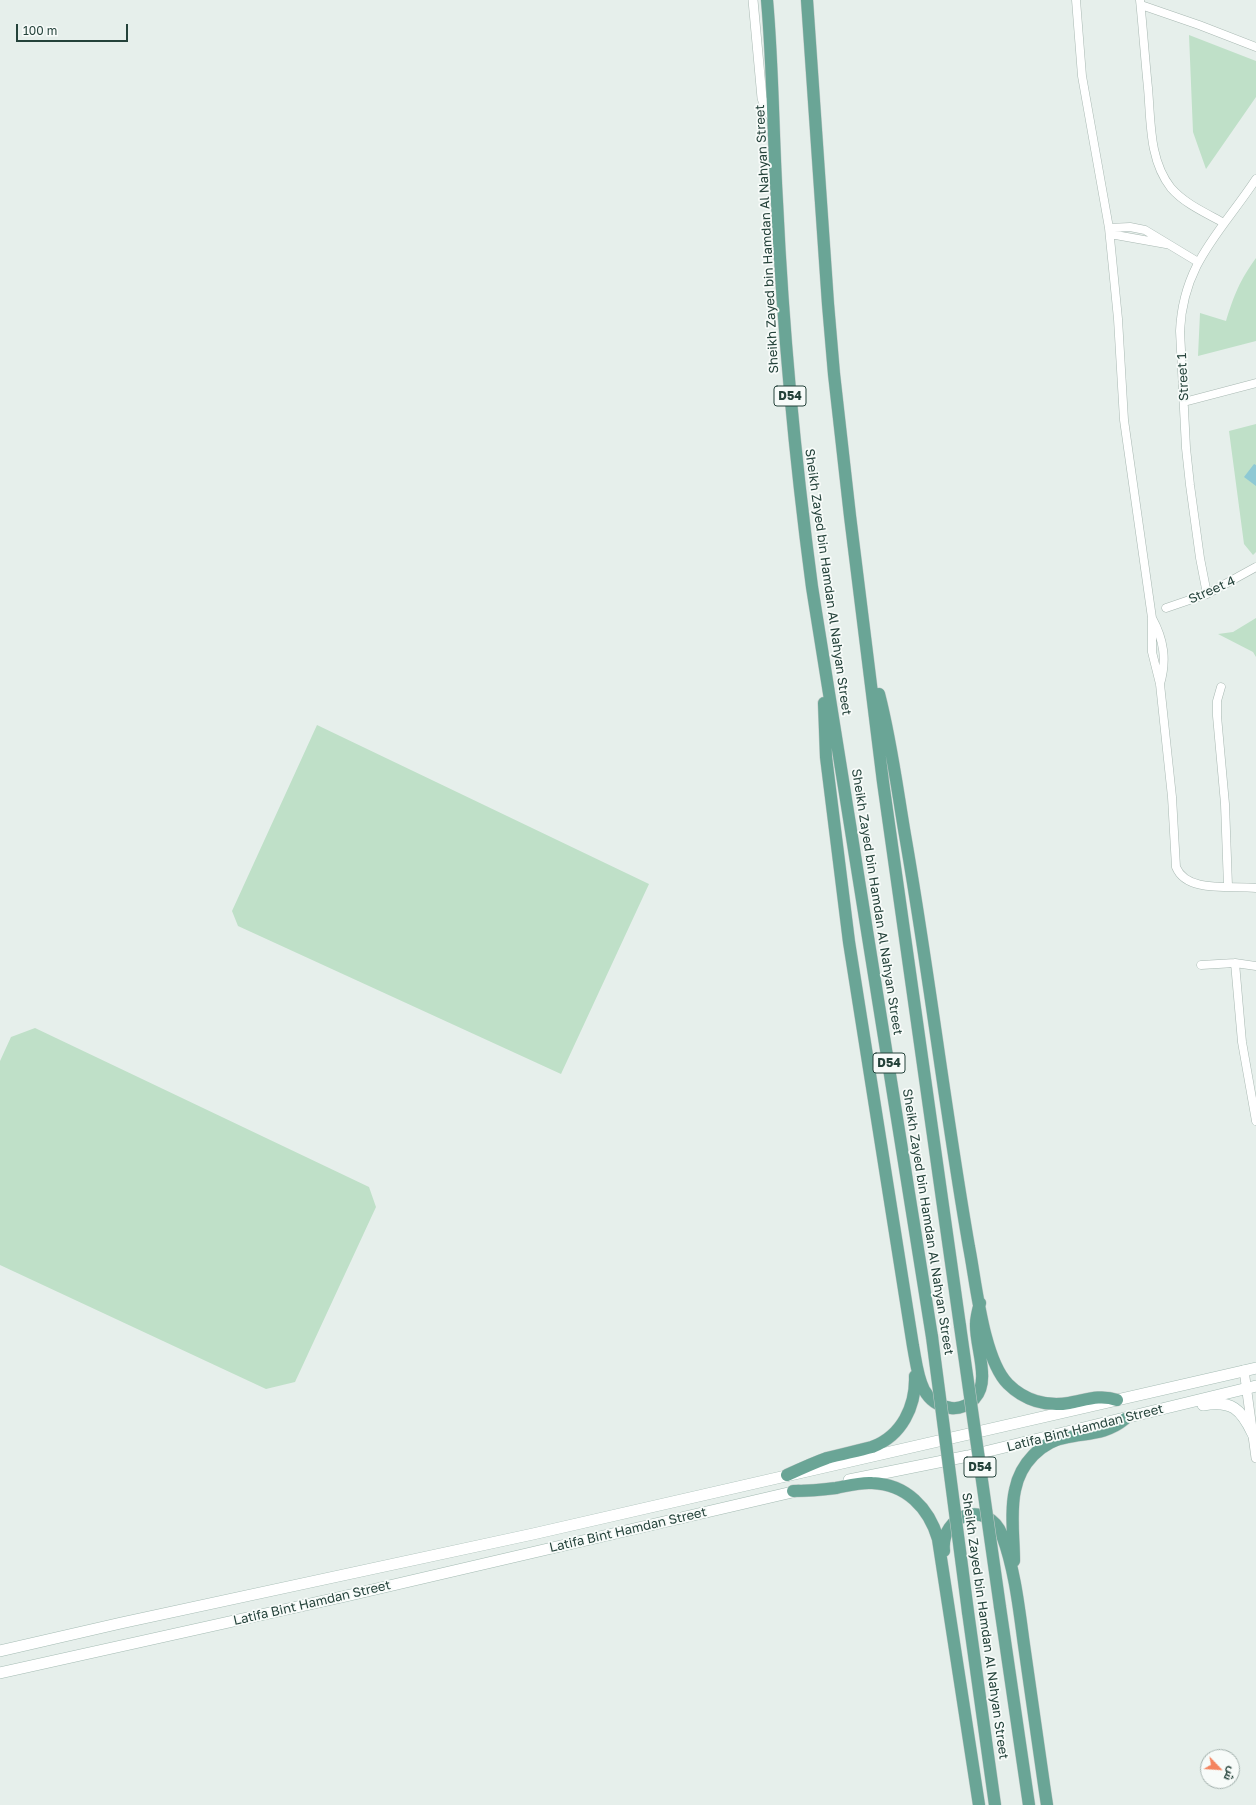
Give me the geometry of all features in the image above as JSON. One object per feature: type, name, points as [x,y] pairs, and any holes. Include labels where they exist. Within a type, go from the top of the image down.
[{"type":"main road","name":"Sheikh Zayed bin Hamdan Al Nahyan Street","points":[[767,0],[777,202],[793,432],[812,587],[847,796],[932,1337],[995,1805]]},
{"type":"main road","name":"Sheikh Zayed bin Hamdan Al Nahyan Street","points":[[807,0],[834,374],[883,782],[1029,1805]]},
{"type":"main road","points":[[824,664],[826,757],[849,942],[914,1346],[920,1381],[928,1397],[935,1403],[944,1407],[960,1408],[968,1405],[980,1392],[982,1383],[976,1325],[980,1303]]},
{"type":"main road","points":[[869,667],[878,692],[891,750],[926,964],[957,1176],[992,1360],[1001,1376],[1018,1392],[1038,1402],[1052,1404],[1069,1403],[1098,1397],[1117,1400]]},
{"type":"main road","points":[[787,1475],[826,1459],[873,1446],[885,1440],[895,1432],[907,1416],[914,1398],[914,1346]]},
{"type":"main road","name":"Latifa Bint Hamdan Street","points":[[0,1651],[120,1623],[450,1552],[1256,1368]]},
{"type":"main road","name":"Latifa Bint Hamdan Street","points":[[0,1673],[346,1596],[793,1491],[968,1456],[1251,1387]]},
{"type":"main road","points":[[1186,1402],[1203,1405],[1219,1403],[1230,1406],[1242,1414],[1253,1434]]},
{"type":"main road","points":[[1047,1805],[1014,1578],[1013,1516],[1015,1490],[1025,1466],[1036,1453],[1050,1443],[1066,1437],[1106,1431],[1124,1419]]},
{"type":"main road","points":[[793,1491],[825,1490],[870,1482],[880,1483],[904,1491],[914,1498],[923,1508],[935,1527],[947,1588],[979,1805]]},
{"type":"main road","points":[[947,1588],[943,1546],[945,1537],[948,1529],[954,1522],[971,1514],[981,1515],[991,1519],[998,1526],[1014,1578]]},
{"type":"street","points":[[753,0],[762,98],[766,110],[774,120]]},
{"type":"street","points":[[1076,0],[1078,43],[1083,82],[1109,231],[1124,420],[1152,618],[1152,652],[1160,684],[1172,797],[1176,867],[1184,878],[1193,884],[1256,888]]},
{"type":"street","points":[[1224,223],[1189,204],[1171,188],[1159,168],[1152,140],[1141,2],[1256,47]]},
{"type":"street","name":"Street 1","points":[[1207,594],[1190,485],[1180,331],[1181,314],[1184,296],[1198,262],[1256,179]]},
{"type":"street","points":[[1109,231],[1130,227],[1154,234],[1166,244],[1198,262]]},
{"type":"street","points":[[1109,231],[1120,237],[1166,244]]},
{"type":"street","points":[[1153,243],[1155,238],[1154,234]]},
{"type":"street","points":[[1184,402],[1256,383]]},
{"type":"street","name":"Street 4","points":[[1166,608],[1207,594],[1256,567]]},
{"type":"street","points":[[1152,618],[1158,630],[1164,650],[1163,673],[1160,684]]},
{"type":"street","points":[[1221,687],[1217,701],[1217,716],[1224,791],[1228,886]]},
{"type":"street","points":[[1235,963],[1242,1042],[1256,1121]]},
{"type":"street","points":[[1201,965],[1235,963],[1256,966]]},
{"type":"street","points":[[1244,1370],[1251,1387],[1253,1434],[1256,1458]]},
{"type":"green space","points":[[1189,35],[1256,61],[1256,97],[1206,169],[1193,132]]},
{"type":"green space","points":[[1256,258],[1256,341],[1198,356],[1200,313],[1226,321],[1238,288]]},
{"type":"green space","points":[[1256,424],[1256,552],[1253,555],[1244,544],[1229,431]]},
{"type":"green space","points":[[1256,618],[1256,657],[1253,652],[1218,634],[1233,632]]},
{"type":"green space","points":[[317,725],[649,884],[561,1074],[238,926],[232,911]]},
{"type":"green space","points":[[35,1028],[369,1187],[376,1207],[295,1382],[266,1389],[0,1265],[0,1061],[11,1037]]},
{"type":"water","points":[[1254,464],[1256,465],[1256,486],[1244,477]]}]
